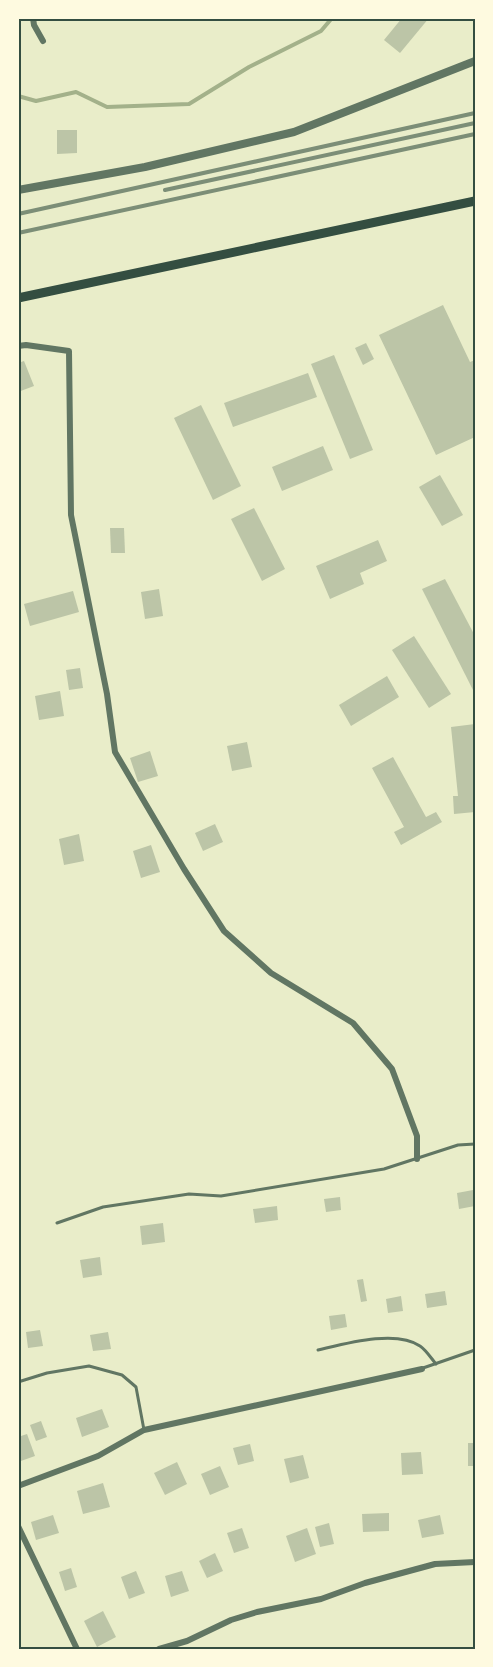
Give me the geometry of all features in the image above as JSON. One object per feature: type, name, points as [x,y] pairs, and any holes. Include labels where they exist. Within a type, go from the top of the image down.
[{"type":"main road","points":[[18,298],[475,201]]},
{"type":"street","points":[[33,18],[34,25],[43,41]]},
{"type":"street","points":[[18,190],[145,167],[294,132],[475,61]]},
{"type":"street","points":[[18,346],[69,351],[71,515],[107,694],[115,752],[184,869],[224,931],[271,973],[352,1023],[392,1069],[417,1136],[417,1159]]},
{"type":"street","points":[[18,1485],[98,1456],[144,1430],[422,1369]]},
{"type":"street","points":[[18,1526],[77,1649]]},
{"type":"street","points":[[159,1649],[187,1641],[231,1620],[257,1612],[321,1599],[365,1583],[435,1564],[475,1562]]},
{"type":"lane","points":[[57,1223],[103,1207],[189,1194],[221,1196],[384,1169],[458,1145],[475,1144]]},
{"type":"lane","points":[[318,1350],[365,1339],[403,1340],[419,1346],[436,1364]]},
{"type":"lane","points":[[422,1369],[475,1350]]},
{"type":"lane","points":[[18,1382],[47,1373],[89,1366],[122,1375],[136,1387],[144,1430]]},
{"type":"building","points":[[402,18],[429,18],[400,53],[384,40]]},
{"type":"building","points":[[57,130],[77,130],[77,153],[57,154]]},
{"type":"building","points":[[443,305],[470,362],[475,360],[475,437],[436,455],[379,335]]},
{"type":"building","points":[[366,343],[374,359],[363,365],[355,348]]},
{"type":"building","points":[[334,355],[373,450],[350,459],[311,364]]},
{"type":"building","points":[[24,361],[34,386],[18,392],[18,363]]},
{"type":"building","points":[[308,373],[317,397],[233,427],[224,403]]},
{"type":"building","points":[[201,405],[241,486],[213,500],[174,418]]},
{"type":"building","points":[[323,446],[333,470],[282,491],[272,467]]},
{"type":"building","points":[[440,475],[463,515],[442,526],[419,487]]},
{"type":"building","points":[[254,508],[285,569],[262,581],[231,519]]},
{"type":"building","points":[[110,528],[124,528],[125,553],[111,553]]},
{"type":"building","points":[[378,540],[387,561],[360,573],[364,584],[330,599],[316,566]]},
{"type":"building","points":[[445,579],[475,636],[475,694],[422,589]]},
{"type":"building","points":[[159,589],[163,616],[145,619],[141,592]]},
{"type":"building","points":[[73,591],[79,612],[30,626],[24,604]]},
{"type":"building","points":[[414,636],[451,694],[429,708],[392,650]]},
{"type":"building","points":[[80,668],[83,688],[69,690],[66,670]]},
{"type":"building","points":[[387,676],[399,697],[351,726],[339,705]]},
{"type":"building","points":[[60,691],[64,716],[39,720],[35,696]]},
{"type":"building","points":[[475,724],[475,812],[454,814],[453,796],[458,796],[451,727]]},
{"type":"building","points":[[247,742],[252,767],[232,771],[227,746]]},
{"type":"building","points":[[150,751],[158,776],[138,782],[130,758]]},
{"type":"building","points":[[393,757],[426,817],[436,812],[442,822],[401,845],[394,832],[404,827],[372,768]]},
{"type":"building","points":[[215,824],[223,842],[203,851],[195,833]]},
{"type":"building","points":[[79,834],[84,861],[64,865],[59,839]]},
{"type":"building","points":[[151,845],[160,872],[141,878],[133,851]]},
{"type":"building","points":[[473,1190],[475,1206],[459,1209],[457,1193]]},
{"type":"building","points":[[340,1197],[341,1210],[326,1212],[324,1199]]},
{"type":"building","points":[[277,1206],[278,1220],[255,1223],[253,1209]]},
{"type":"building","points":[[163,1223],[165,1242],[142,1245],[140,1226]]},
{"type":"building","points":[[100,1257],[102,1275],[83,1278],[80,1260]]},
{"type":"building","points":[[363,1279],[367,1301],[361,1302],[357,1280]]},
{"type":"building","points":[[445,1291],[447,1305],[427,1308],[425,1294]]},
{"type":"building","points":[[401,1296],[403,1311],[388,1313],[386,1299]]},
{"type":"building","points":[[345,1314],[347,1327],[331,1330],[329,1316]]},
{"type":"building","points":[[40,1330],[43,1346],[28,1348],[26,1332]]},
{"type":"building","points":[[108,1332],[111,1349],[93,1351],[90,1335]]},
{"type":"building","points":[[102,1409],[109,1427],[82,1437],[76,1418]]},
{"type":"building","points":[[41,1421],[47,1437],[36,1441],[30,1425]]},
{"type":"building","points":[[27,1434],[35,1456],[18,1462],[18,1437]]},
{"type":"building","points":[[468,1443],[475,1443],[475,1466],[468,1466]]},
{"type":"building","points":[[250,1444],[254,1461],[238,1465],[233,1448]]},
{"type":"building","points":[[421,1452],[423,1474],[402,1475],[401,1453]]},
{"type":"building","points":[[303,1455],[309,1478],[290,1483],[284,1459]]},
{"type":"building","points":[[177,1462],[187,1484],[165,1495],[154,1473]]},
{"type":"building","points":[[220,1466],[229,1487],[210,1495],[201,1474]]},
{"type":"building","points":[[103,1483],[110,1507],[83,1514],[77,1491]]},
{"type":"building","points":[[389,1513],[389,1531],[363,1532],[362,1514]]},
{"type":"building","points":[[53,1515],[59,1533],[36,1540],[31,1522]]},
{"type":"building","points":[[440,1515],[444,1534],[422,1538],[418,1520]]},
{"type":"building","points":[[329,1523],[334,1544],[320,1547],[315,1527]]},
{"type":"building","points":[[242,1528],[249,1548],[234,1553],[227,1533]]},
{"type":"building","points":[[307,1528],[316,1554],[295,1562],[286,1536]]},
{"type":"building","points":[[215,1553],[223,1571],[207,1578],[199,1561]]},
{"type":"building","points":[[71,1568],[77,1587],[65,1591],[59,1572]]},
{"type":"building","points":[[136,1571],[145,1593],[129,1599],[121,1577]]},
{"type":"building","points":[[182,1571],[189,1591],[171,1597],[165,1576]]},
{"type":"building","points":[[103,1611],[116,1637],[97,1647],[84,1621]]},
{"type":"waterway","points":[[18,96],[36,101],[76,92],[107,107],[189,104],[249,67],[321,31],[332,18]]},
{"type":"railway","points":[[18,214],[475,113]]},
{"type":"railway","points":[[165,190],[475,123]]},
{"type":"railway","points":[[18,233],[475,134]]}]
